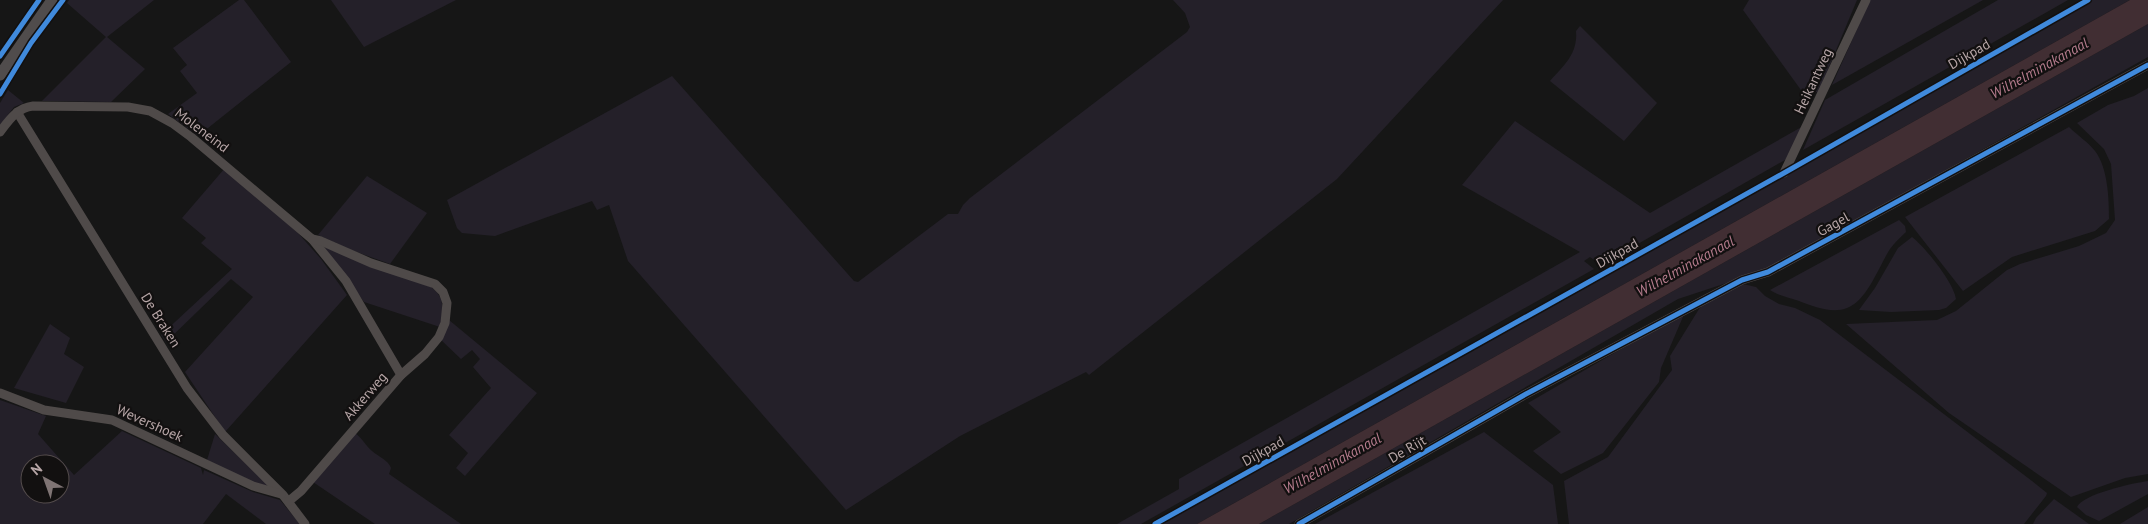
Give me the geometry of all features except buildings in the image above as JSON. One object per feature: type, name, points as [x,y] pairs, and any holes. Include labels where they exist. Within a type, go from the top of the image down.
[{"type":"main road","points":[[0,75],[52,0]]},
{"type":"street","name":"Heikantweg","points":[[1784,173],[1866,0]]},
{"type":"street","name":"Gagel","points":[[1526,394],[1742,280],[1768,272],[2148,65]]},
{"type":"street","name":"Moleneind","points":[[17,112],[26,107],[33,106],[128,107],[150,111],[172,123],[312,239],[346,281],[401,375]]},
{"type":"street","points":[[0,132],[17,112]]},
{"type":"street","name":"De Braken","points":[[17,112],[187,388],[223,435],[286,498],[305,524]]},
{"type":"street","name":"Moleneind","points":[[312,239],[321,241],[371,263],[435,284],[443,292],[447,302]]},
{"type":"street","name":"Akkerweg","points":[[286,498],[301,491],[401,375],[425,354],[439,337],[445,323],[447,302]]},
{"type":"street","name":"Wevershoek","points":[[0,393],[44,410],[112,420],[253,486],[286,498]]},
{"type":"street","name":"De Rijt","points":[[1299,524],[1526,394]]},
{"type":"shaded area","points":[[69,0],[154,0],[107,37],[145,69],[111,102],[42,101],[106,37],[67,3]]},
{"type":"shaded area","points":[[239,0],[244,0],[291,62],[198,136],[168,114],[197,93],[180,71],[187,65],[173,48]]},
{"type":"shaded area","points":[[331,0],[456,0],[364,47]]},
{"type":"shaded area","points":[[1173,0],[1503,0],[1337,179],[1089,375],[1086,372],[960,436],[846,510],[628,261],[609,205],[597,210],[592,201],[495,236],[462,233],[457,228],[447,200],[672,76],[854,281],[858,282],[948,214],[958,214],[970,198],[1187,32],[1190,27],[1185,13]]},
{"type":"shaded area","points":[[1749,0],[1857,0],[1819,91],[1806,97],[1743,10]]},
{"type":"shaded area","points":[[1870,0],[1983,0],[1832,85]]},
{"type":"shaded area","points":[[1998,0],[2068,0],[1803,150],[1825,100]]},
{"type":"shaded area","points":[[2092,0],[2130,0],[1197,524],[1162,524]]},
{"type":"shaded area","points":[[2148,24],[2148,57],[1769,269],[1678,299],[1289,524],[1259,524]]},
{"type":"shaded area","points":[[1580,26],[1657,103],[1624,141],[1550,81],[1569,59],[1575,46],[1576,31]]},
{"type":"shaded area","points":[[2148,88],[2148,474],[2125,478],[2071,497],[1949,413],[1846,324],[1937,320],[1956,311],[2007,270],[2020,264],[2079,246],[2106,233],[2115,220],[2111,164],[2104,149],[2077,123],[2108,105],[2134,96]]},
{"type":"shaded area","points":[[8,90],[24,103],[14,107],[0,125],[0,103]]},
{"type":"shaded area","points":[[1515,121],[1650,213],[1805,125],[1792,156],[1601,265],[1590,257],[1584,261],[1594,269],[1141,524],[1117,524],[1179,489],[1179,479],[1580,252],[1462,185]]},
{"type":"shaded area","points":[[2069,127],[2095,151],[2103,166],[2107,184],[2109,219],[2095,231],[2012,257],[1963,291],[1905,217]]},
{"type":"shaded area","points":[[225,168],[298,233],[321,259],[347,295],[225,432],[185,372],[253,297],[231,279],[166,342],[161,335],[232,269],[201,243],[206,238],[182,218]]},
{"type":"shaded area","points":[[367,176],[427,213],[390,264],[351,250],[318,235]]},
{"type":"shaded area","points":[[1899,220],[1905,226],[1906,232],[1890,249],[1861,298],[1847,308],[1841,310],[1822,309],[1770,290]]},
{"type":"shaded area","points":[[1912,237],[1938,266],[1950,284],[1956,299],[1946,308],[1939,310],[1891,312],[1859,310],[1875,288],[1898,248]]},
{"type":"shaded area","points":[[324,247],[431,287],[436,291],[441,300],[440,327],[364,302]]},
{"type":"shaded area","points":[[1738,283],[1756,287],[1765,296],[1779,304],[1795,308],[1820,320],[2032,481],[2047,493],[2046,496],[2024,524],[1569,524],[1564,481],[1608,457],[1672,370],[1670,356],[1699,309],[1704,303]]},
{"type":"shaded area","points":[[1685,312],[1661,368],[1659,382],[1603,453],[1561,474],[1533,451],[1561,432],[1528,403]]},
{"type":"shaded area","points":[[449,320],[537,393],[465,476],[456,468],[468,453],[449,435],[491,388],[473,367],[480,359],[472,350],[461,359],[440,339]]},
{"type":"shaded area","points":[[50,324],[70,338],[64,354],[84,367],[66,403],[14,388]]},
{"type":"shaded area","points":[[0,400],[46,416],[38,434],[56,454],[20,454],[20,504],[70,504],[70,470],[74,475],[122,431],[201,468],[203,475],[204,470],[253,492],[280,500],[300,524],[266,524],[226,494],[203,524],[0,524]]},
{"type":"shaded area","points":[[1484,432],[1553,485],[1558,524],[1315,524]]},
{"type":"shaded area","points":[[355,433],[372,451],[388,463],[391,468],[389,474],[461,524],[375,524],[313,482]]},
{"type":"shaded area","points":[[215,434],[271,488],[255,483],[207,460]]},
{"type":"shaded area","points":[[2148,481],[2148,494],[2099,521],[2086,515],[2077,507],[2081,502],[2098,494]]},
{"type":"shaded area","points":[[2054,499],[2089,524],[2033,524],[2036,518]]},
{"type":"shaded area","points":[[2148,507],[2148,524],[2120,524]]},
{"type":"water","name":"Wilhelminakanaal","points":[[2130,0],[2148,0],[2148,24],[1259,524],[1197,524]]},
{"type":"cycle path","points":[[0,56],[39,0]]},
{"type":"cycle path","points":[[0,94],[31,43],[63,0]]},
{"type":"cycle path","name":"Dijkpad","points":[[1155,524],[1784,173],[2088,0]]},
{"type":"cycle path","points":[[1299,524],[1526,394],[1742,280],[1768,272],[2148,65]]}]
